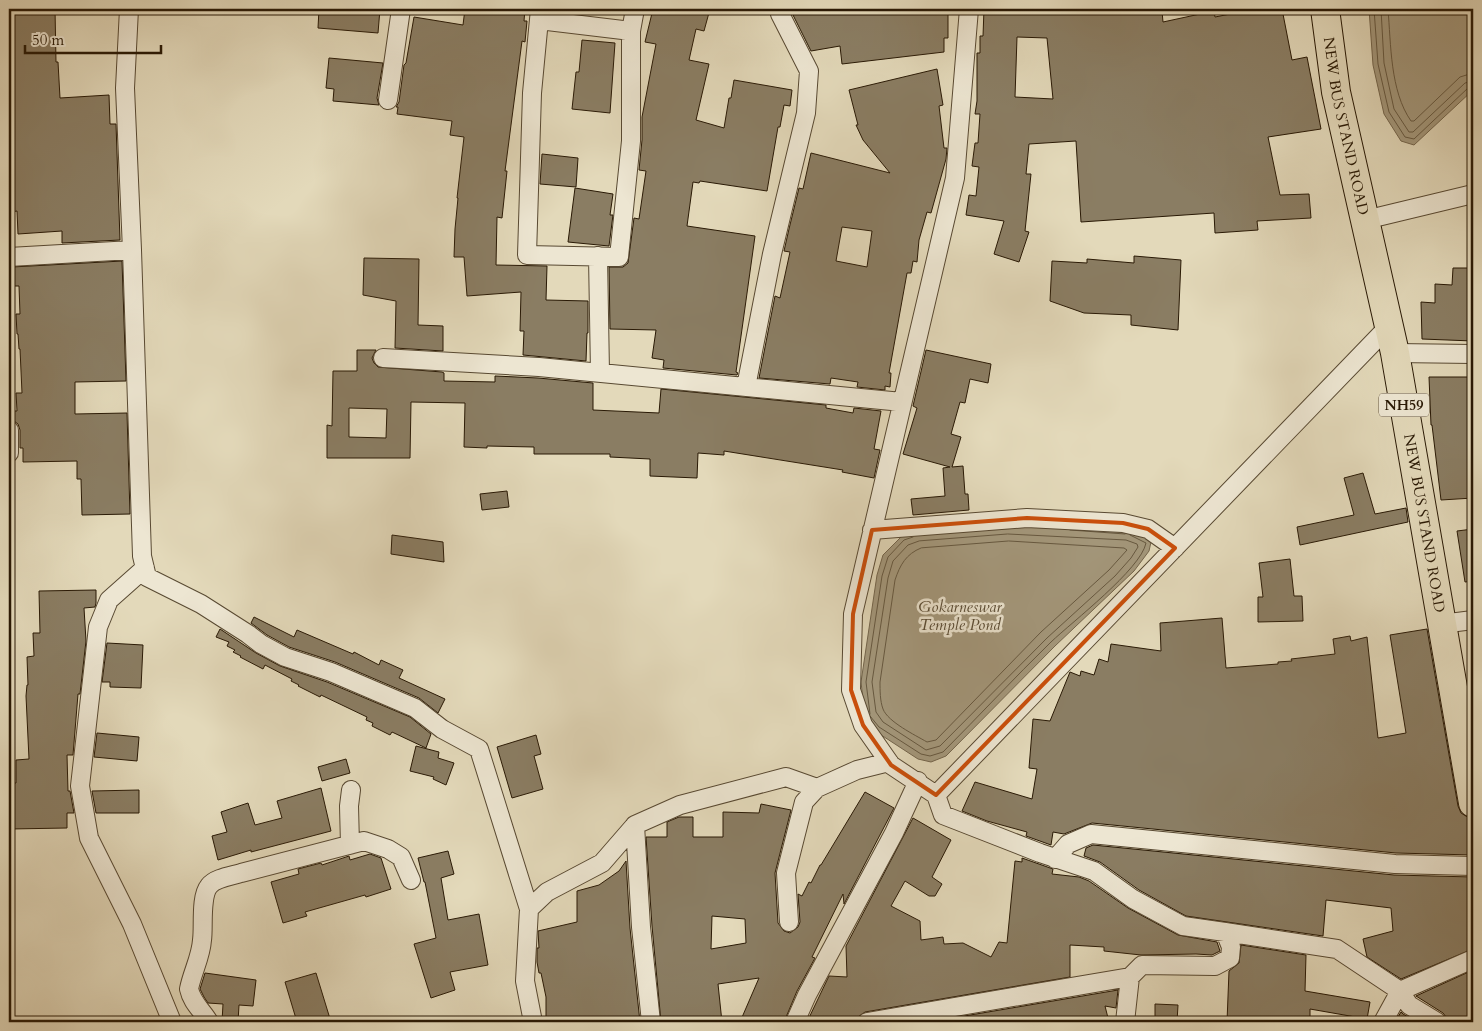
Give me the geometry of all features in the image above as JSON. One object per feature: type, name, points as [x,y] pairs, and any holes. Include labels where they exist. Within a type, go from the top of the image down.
[{"type":"highway","name":"NEW BUS STAND ROAD","points":[[1325,9],[1336,92],[1395,353],[1473,803]]},
{"type":"street","points":[[129,9],[124,88],[132,250],[142,556],[147,577],[201,604],[285,657],[331,672],[415,708],[442,729],[479,749],[529,909],[525,981],[533,1022]]},
{"type":"street","points":[[388,100],[401,9]]},
{"type":"street","points":[[631,30],[540,14],[532,93],[527,255],[618,257],[630,141],[631,30],[635,9]]},
{"type":"street","points":[[746,387],[772,254],[806,113],[810,71],[780,14],[782,9]]},
{"type":"street","points":[[969,9],[955,178],[852,614],[851,690],[863,725],[891,765],[918,781],[936,795],[943,815],[1055,859],[1094,871],[1133,899],[1183,926],[1337,949],[1400,991],[1410,1005],[1437,1022]]},
{"type":"street","points":[[1365,220],[1473,194]]},
{"type":"street","points":[[9,257],[132,250]]},
{"type":"street","points":[[598,256],[600,373]]},
{"type":"street","points":[[936,795],[1389,326]]},
{"type":"street","points":[[1395,353],[1473,354]]},
{"type":"street","points":[[383,358],[539,367],[902,402]]},
{"type":"street","points":[[9,430],[9,452]]},
{"type":"street","points":[[872,530],[1027,518],[1123,523],[1148,529],[1175,548]]},
{"type":"street","points":[[145,568],[109,600],[98,628],[80,786],[89,838],[132,924],[172,1022]]},
{"type":"street","points":[[1441,624],[1473,620]]},
{"type":"street","points":[[789,922],[786,873],[804,802],[817,788],[856,770],[889,762]]},
{"type":"street","points":[[529,909],[547,892],[602,864],[636,825],[680,805],[786,776],[817,788]]},
{"type":"street","points":[[795,1022],[807,995],[897,826],[918,781]]},
{"type":"street","points":[[350,845],[348,806],[351,790]]},
{"type":"street","points":[[636,825],[641,927],[651,1022]]},
{"type":"street","points":[[1055,859],[1068,844],[1091,834],[1395,864],[1473,866]]},
{"type":"street","points":[[209,1022],[200,1007],[196,1005],[190,996],[188,989],[202,941],[206,890],[210,885],[233,875],[364,841],[388,849],[402,857],[411,880]]},
{"type":"street","points":[[867,1022],[1130,977],[1142,965],[1215,966],[1230,958],[1230,947],[1225,932]]},
{"type":"street","points":[[1383,1022],[1400,991],[1473,958]]},
{"type":"street","points":[[1125,1022],[1130,977]]},
{"type":"highlighted area","points":[[1027,518],[1123,523],[1148,529],[1175,548],[936,795],[891,765],[863,725],[851,690],[853,614],[872,530]]},
{"type":"water","points":[[1369,9],[1473,9],[1473,90],[1414,145],[1401,141],[1384,114],[1373,65]]},
{"type":"water","name":"Gokarneswar Temple Pond","points":[[1008,522],[1129,529],[1151,542],[1149,551],[1134,571],[1055,646],[946,756],[931,762],[918,759],[875,731],[865,717],[861,682],[877,575],[883,555],[902,536]]},
{"type":"building","points":[[9,9],[55,9],[56,62],[58,62],[60,98],[109,95],[110,124],[116,124],[120,240],[62,243],[62,231],[18,234],[17,211],[11,212],[9,171]]},
{"type":"building","points":[[319,9],[380,9],[378,33],[318,28]]},
{"type":"building","points":[[465,9],[525,9],[524,21],[527,21],[525,42],[522,41],[505,171],[507,171],[502,218],[497,217],[496,265],[547,266],[546,300],[588,301],[586,361],[523,355],[524,331],[520,331],[521,292],[467,296],[464,257],[454,257],[457,198],[464,137],[450,135],[452,121],[397,114],[398,107],[396,107],[399,102],[404,65],[406,63],[414,17],[463,25]]},
{"type":"building","points":[[653,9],[710,9],[704,31],[696,29],[689,60],[709,64],[696,120],[724,128],[734,80],[792,90],[790,106],[784,105],[780,127],[778,127],[767,191],[700,181],[699,183],[693,182],[687,226],[755,236],[737,375],[663,368],[664,360],[652,358],[656,330],[610,329],[609,267],[623,267],[628,263],[634,218],[639,219],[646,171],[639,170],[642,117],[656,44],[645,42]]},
{"type":"building","points":[[792,9],[826,9],[827,14],[862,11],[948,10],[948,38],[944,38],[944,52],[842,64],[840,46],[811,51],[792,13]]},
{"type":"building","points":[[984,9],[1028,9],[1028,14],[1114,9],[1114,14],[1162,11],[1163,22],[1214,11],[1215,17],[1256,9],[1282,9],[1292,60],[1307,57],[1321,129],[1268,137],[1280,195],[1309,194],[1311,218],[1257,221],[1258,230],[1215,233],[1214,213],[1081,222],[1076,141],[1029,144],[1026,174],[1031,174],[1025,231],[1029,232],[1019,262],[994,254],[1004,221],[966,215],[969,195],[976,196],[979,167],[972,166],[975,143],[978,143],[980,114],[975,114],[977,101],[977,53],[980,53],[980,36],[983,36]],"holes":[[[1017,37],[1047,38],[1053,99],[1015,97]]]},
{"type":"building","points":[[582,40],[615,43],[610,113],[572,109],[576,72],[579,72]]},
{"type":"building","points":[[329,58],[383,63],[377,98],[379,105],[333,101],[334,89],[326,88]]},
{"type":"building","points":[[937,69],[943,105],[939,106],[944,148],[947,148],[946,159],[931,213],[927,212],[919,240],[917,262],[913,261],[911,273],[907,273],[889,373],[891,373],[890,387],[885,386],[885,390],[857,387],[858,382],[831,378],[830,384],[759,378],[775,296],[780,298],[790,252],[784,251],[789,229],[799,188],[803,189],[811,153],[890,173],[863,140],[856,125],[858,125],[849,90]],"holes":[[[842,227],[872,231],[867,267],[836,261]]]},
{"type":"building","points":[[542,154],[578,158],[576,187],[540,184]]},
{"type":"building","points":[[575,188],[613,194],[610,215],[613,215],[609,246],[568,242]]},
{"type":"building","points":[[1134,256],[1181,260],[1178,330],[1131,325],[1131,315],[1084,313],[1050,301],[1052,261],[1087,263],[1087,259],[1134,263]]},
{"type":"building","points":[[364,258],[419,259],[418,325],[443,326],[443,351],[395,348],[396,301],[363,295]]},
{"type":"building","points":[[122,261],[126,381],[75,382],[75,414],[127,413],[130,514],[82,515],[81,479],[77,479],[77,461],[23,462],[23,448],[20,448],[20,430],[18,424],[14,421],[13,411],[17,411],[16,393],[22,393],[16,314],[20,314],[19,286],[13,286],[12,267]]},
{"type":"building","points":[[1453,268],[1473,268],[1473,341],[1422,339],[1421,302],[1435,303],[1435,284],[1452,285]]},
{"type":"building","points":[[357,350],[376,350],[372,358],[378,367],[442,372],[444,373],[444,381],[495,382],[495,376],[593,383],[593,410],[659,413],[661,389],[826,405],[826,408],[853,413],[854,408],[881,411],[874,449],[880,450],[874,478],[842,472],[843,470],[724,451],[724,455],[698,453],[697,478],[650,476],[650,459],[610,457],[610,454],[534,454],[534,447],[464,447],[465,403],[411,402],[410,458],[327,458],[327,425],[332,426],[333,371],[357,371]],"holes":[[[349,408],[387,409],[386,438],[349,437]]]},
{"type":"building","points":[[926,350],[991,364],[988,383],[970,379],[965,403],[960,402],[951,434],[961,437],[952,467],[963,466],[965,494],[968,494],[969,510],[913,515],[911,499],[945,496],[943,468],[950,467],[903,454],[917,408],[913,406]]},
{"type":"building","points":[[1429,377],[1473,377],[1473,498],[1441,500],[1431,425]]},
{"type":"building","points":[[1363,473],[1375,514],[1406,508],[1408,522],[1300,545],[1297,527],[1354,515],[1344,478]]},
{"type":"building","points":[[507,491],[509,507],[482,510],[480,494]]},
{"type":"building","points":[[1473,529],[1473,581],[1465,582],[1457,531]]},
{"type":"building","points":[[392,535],[443,542],[444,562],[391,554]]},
{"type":"building","points":[[1290,559],[1294,596],[1302,596],[1303,621],[1258,622],[1258,597],[1263,597],[1259,563]]},
{"type":"building","points":[[96,590],[95,607],[84,608],[86,641],[80,694],[78,694],[73,755],[67,755],[68,791],[70,791],[74,813],[67,813],[67,828],[10,829],[9,807],[13,807],[12,783],[16,783],[16,760],[29,759],[26,696],[28,685],[27,657],[34,656],[33,633],[40,633],[39,591]]},
{"type":"building","points":[[254,617],[294,637],[297,630],[353,654],[354,652],[379,665],[381,660],[403,670],[399,678],[445,699],[438,713],[419,698],[335,662],[289,647],[267,635],[251,623]]},
{"type":"building","points":[[1222,618],[1226,668],[1278,664],[1278,662],[1292,661],[1291,659],[1335,654],[1333,639],[1350,636],[1351,641],[1367,637],[1378,738],[1406,733],[1390,635],[1427,629],[1458,806],[1461,813],[1469,818],[1473,840],[1473,855],[1396,853],[1092,823],[1064,834],[1053,832],[1051,845],[1026,836],[1027,832],[987,821],[962,811],[975,782],[1032,799],[1037,769],[1029,768],[1033,719],[1050,721],[1070,672],[1080,676],[1081,671],[1094,675],[1099,659],[1108,662],[1111,644],[1161,651],[1160,623]]},
{"type":"building","points":[[220,629],[256,653],[280,666],[327,682],[410,717],[431,734],[426,748],[392,732],[390,735],[372,726],[373,723],[366,720],[367,717],[298,686],[291,681],[292,679],[265,665],[263,669],[240,657],[233,652],[235,650],[227,646],[229,642],[216,637]]},
{"type":"building","points":[[107,643],[143,645],[141,688],[110,687],[110,682],[102,682]]},
{"type":"building","points":[[97,733],[139,737],[137,761],[94,757]]},
{"type":"building","points":[[536,735],[541,754],[534,756],[543,789],[512,798],[497,747]]},
{"type":"building","points":[[416,746],[439,752],[438,758],[454,763],[446,785],[433,779],[434,777],[410,771]]},
{"type":"building","points":[[346,759],[350,773],[322,781],[318,767]]},
{"type":"building","points":[[321,788],[331,831],[218,860],[212,836],[227,832],[221,812],[248,803],[255,825],[282,818],[277,801]]},
{"type":"building","points":[[139,790],[139,813],[96,813],[92,791]]},
{"type":"building","points":[[865,792],[894,808],[844,904],[843,894],[812,957],[815,958],[797,991],[784,1022],[740,1022],[759,978],[718,984],[722,1022],[661,1022],[646,837],[667,837],[667,822],[679,817],[693,817],[693,837],[723,837],[723,812],[759,813],[761,804],[791,810],[775,873],[778,923],[784,931],[790,933],[798,927],[800,922],[798,894],[802,896]],"holes":[[[712,916],[745,919],[746,943],[711,949]]]},
{"type":"building","points":[[913,818],[951,840],[932,877],[942,884],[935,896],[929,896],[905,881],[891,906],[920,921],[921,940],[943,937],[944,944],[963,943],[991,957],[999,942],[1007,943],[1015,861],[1022,862],[1022,858],[1053,869],[1052,874],[1079,877],[1089,881],[1128,908],[1178,935],[1217,942],[1220,951],[1212,955],[1141,955],[1104,951],[1104,947],[1070,945],[1070,977],[865,1012],[858,1017],[842,1018],[842,1020],[813,1018],[813,1022],[807,1022],[829,976],[847,977],[846,946]]},
{"type":"building","points":[[1093,845],[1394,875],[1473,877],[1473,949],[1401,979],[1367,957],[1363,939],[1393,931],[1391,908],[1326,900],[1323,936],[1186,916],[1139,890],[1100,862],[1084,856],[1086,848]]},
{"type":"building","points":[[448,851],[454,874],[441,878],[448,920],[479,914],[488,965],[450,972],[455,990],[431,998],[414,944],[436,938],[425,882],[418,858]]},
{"type":"building","points":[[370,854],[381,858],[391,889],[305,912],[307,916],[283,923],[271,882],[299,874],[298,869],[321,863],[322,865],[349,856],[350,860]]},
{"type":"building","points":[[626,861],[630,928],[640,1022],[546,1022],[546,997],[537,962],[537,948],[539,948],[538,931],[577,922],[577,891],[599,885],[619,871]]},
{"type":"building","points":[[1241,945],[1306,955],[1305,991],[1370,1002],[1367,1019],[1310,1009],[1310,1022],[1227,1022],[1229,971],[1239,963]]},
{"type":"building","points":[[1473,970],[1473,1022],[1448,1022],[1443,1013],[1416,996]]},
{"type":"building","points":[[205,973],[256,980],[253,1006],[239,1005],[238,1022],[222,1022],[223,1004],[208,1003],[200,989]]},
{"type":"building","points":[[316,973],[331,1022],[297,1022],[285,982]]},
{"type":"building","points":[[1118,990],[1116,1008],[1105,1006],[1109,1022],[929,1022]]},
{"type":"building","points":[[1155,1004],[1178,1005],[1177,1022],[1155,1022]]},
{"type":"building","points":[[1401,1012],[1403,1014],[1417,1022],[1395,1022]]}]
